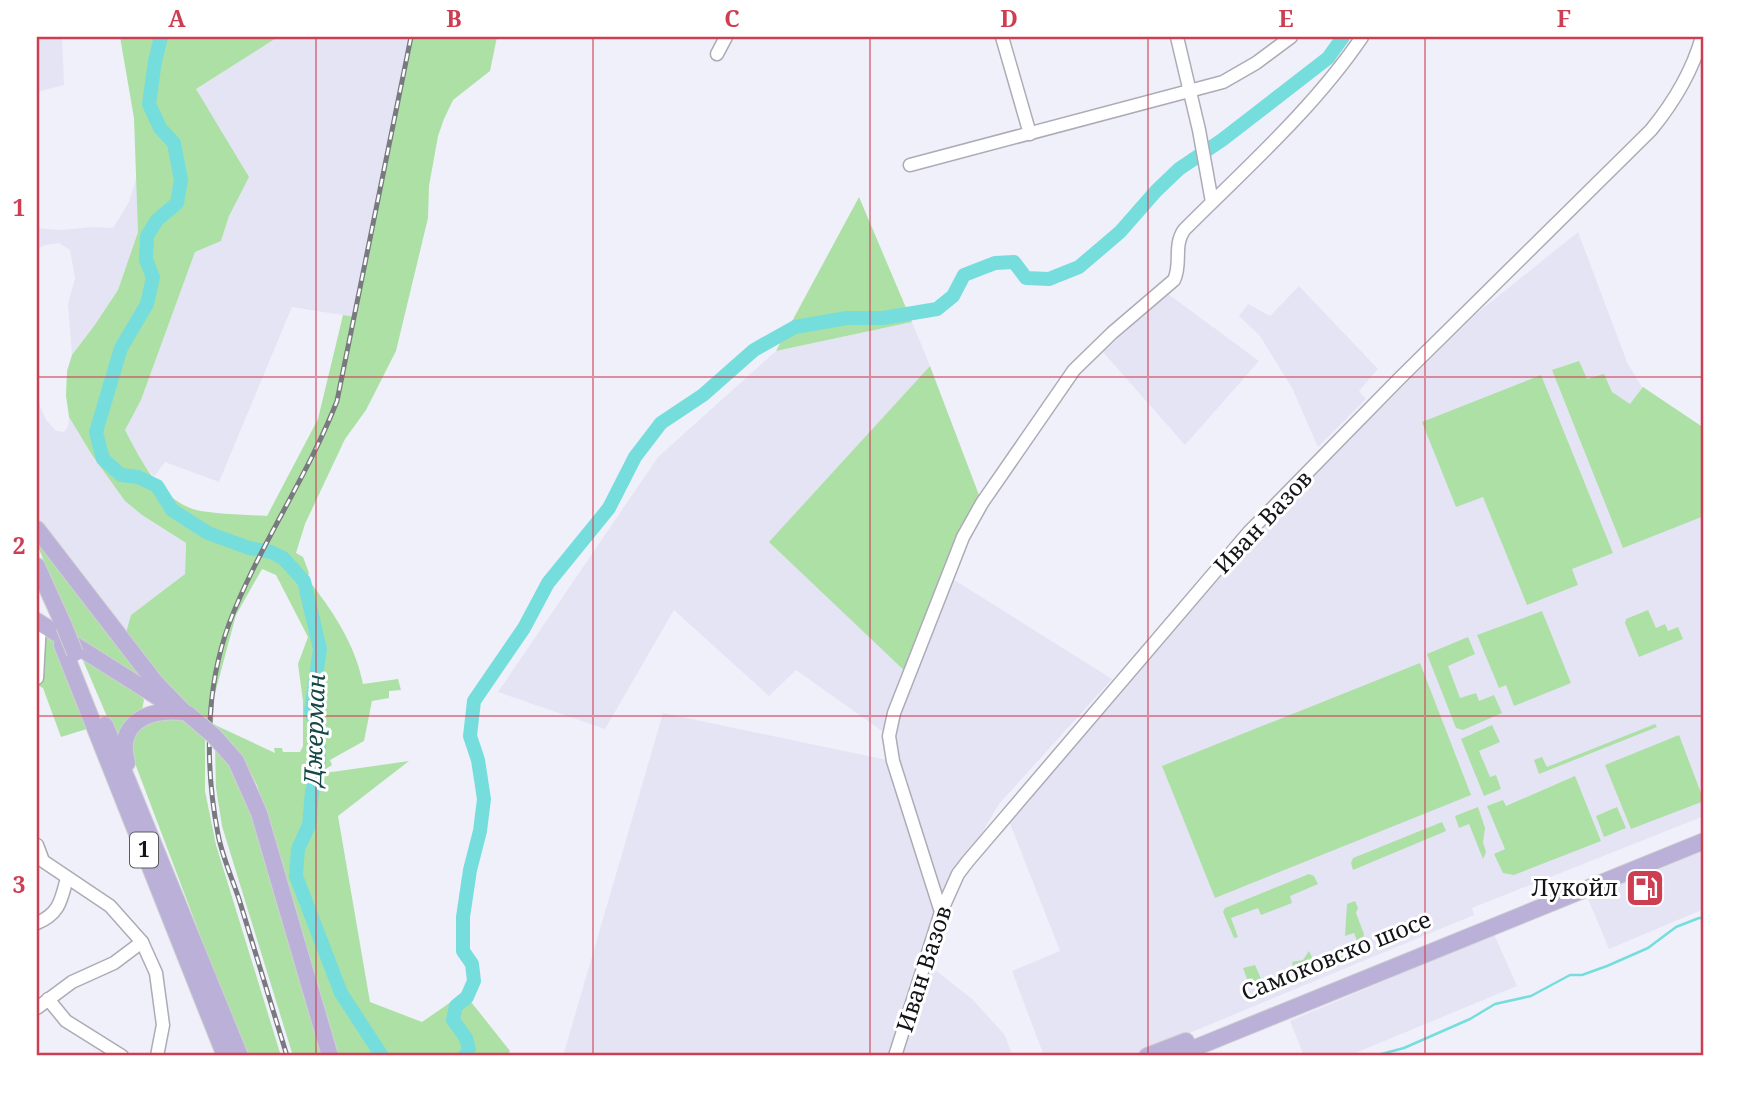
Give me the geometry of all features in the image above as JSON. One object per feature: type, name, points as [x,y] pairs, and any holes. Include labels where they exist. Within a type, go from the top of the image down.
[{"type":"main road","points":[[37,528],[155,682],[214,736],[236,761],[259,813],[330,1056]]},
{"type":"main road","name":"1","points":[[37,566],[48,622]]},
{"type":"main road","name":"1","points":[[37,589],[48,622],[69,649],[138,803],[240,1056]]},
{"type":"main road","points":[[48,622],[145,690],[187,714]]},
{"type":"main road","name":"1","points":[[69,649],[225,1056]]},
{"type":"main road","points":[[145,690],[149,704],[145,716]]},
{"type":"main road","points":[[138,803],[125,747],[133,725],[145,716],[159,712],[187,714]]},
{"type":"main road","name":"Самоковско шосе","points":[[1175,1056],[1704,841]]},
{"type":"main road","name":"Самоковско шосе","points":[[1147,1056],[1498,916],[1545,904]]},
{"type":"street","points":[[717,54],[726,37]]},
{"type":"street","points":[[1002,37],[1030,134]]},
{"type":"street","points":[[1177,37],[1191,92],[1212,202]]},
{"type":"street","points":[[910,165],[1223,82],[1256,63],[1291,37]]},
{"type":"street","points":[[941,912],[892,761],[889,736],[894,713],[963,537],[982,503],[1074,370],[1177,276],[1176,249],[1184,230],[1283,134],[1362,37]]},
{"type":"street","name":"Иван Вазов","points":[[895,1056],[941,912],[958,874],[968,861],[1249,532],[1398,380],[1651,130],[1672,104],[1689,73],[1698,39]]},
{"type":"street","points":[[37,678],[48,622]]},
{"type":"street","points":[[37,845],[43,861],[110,906],[142,942],[156,973],[163,1025],[158,1056]]},
{"type":"street","points":[[37,923],[51,917],[62,900],[68,878]]},
{"type":"street","points":[[37,1007],[72,982],[114,963],[142,942]]},
{"type":"street","points":[[48,999],[66,1021],[122,1056]]},
{"type":"shaded area","points":[[37,37],[62,37],[64,85],[37,92]]},
{"type":"shaded area","points":[[278,37],[411,37],[355,317],[292,307],[219,482],[165,462],[154,477],[140,460],[124,430],[141,400],[195,252],[221,241],[229,216],[196,89]]},
{"type":"shaded area","points":[[138,172],[138,232],[118,290],[72,355],[68,304],[75,278],[70,250],[59,243],[37,249],[37,228],[113,228],[129,202]]},
{"type":"shaded area","points":[[1578,232],[1627,362],[1642,387],[1704,428],[1704,816],[1472,908],[1474,915],[1134,1056],[1044,1056],[1012,971],[1060,951],[1009,821],[1257,531],[1476,314]]},
{"type":"shaded area","points":[[1299,286],[1378,369],[1359,391],[1366,399],[1318,447],[1292,388],[1260,336],[1239,316],[1248,304],[1270,316]]},
{"type":"shaded area","points":[[1168,294],[1259,361],[1185,445],[1103,352]]},
{"type":"shaded area","points":[[912,322],[930,366],[770,542],[948,576],[1112,679],[999,804],[977,841],[925,962],[972,999],[1004,1034],[1013,1056],[563,1056],[663,713],[892,761],[889,736],[796,670],[769,696],[674,610],[605,729],[498,692],[658,457],[776,351]]},
{"type":"shaded area","points":[[37,399],[46,420],[56,431],[64,432],[68,427],[69,417],[92,455],[126,501],[142,515],[186,543],[185,574],[131,615],[125,636],[37,516]]},
{"type":"shaded area","points":[[1704,848],[1704,909],[1609,949],[1586,894]]},
{"type":"shaded area","points":[[1494,934],[1517,986],[1348,1056],[1304,1056],[1290,1021]]},
{"type":"green space","points":[[120,37],[278,37],[196,89],[249,177],[229,216],[221,241],[195,252],[141,400],[125,430],[151,475],[179,502],[206,512],[267,516],[318,419],[343,315],[355,317],[411,37],[497,37],[490,71],[453,100],[438,136],[429,186],[428,218],[396,351],[366,410],[345,439],[305,524],[296,553],[303,557],[309,573],[307,578],[334,615],[348,641],[363,684],[398,679],[401,690],[389,691],[389,698],[372,701],[364,741],[330,760],[332,765],[318,774],[409,761],[338,816],[370,1002],[422,1022],[464,993],[510,1051],[507,1056],[339,1056],[257,785],[242,756],[226,737],[180,698],[125,636],[131,615],[185,574],[186,543],[125,501],[69,417],[66,396],[67,371],[72,355],[118,290],[138,232],[134,118]],"holes":[[[262,569],[276,575],[308,637],[298,664],[303,701],[303,746],[300,752],[283,752],[282,748],[274,748],[275,753],[213,724],[214,697],[236,615]]]},
{"type":"green space","points":[[859,197],[912,322],[776,351]]},
{"type":"green space","points":[[1579,361],[1587,379],[1604,374],[1612,392],[1630,404],[1643,387],[1704,428],[1704,516],[1623,548],[1552,370]]},
{"type":"green space","points":[[930,366],[982,503],[909,675],[769,542]]},
{"type":"green space","points":[[1541,375],[1613,553],[1572,569],[1578,585],[1527,605],[1483,497],[1456,507],[1422,422]]},
{"type":"green space","points":[[37,536],[148,683],[74,636],[37,544]]},
{"type":"green space","points":[[1648,610],[1656,628],[1665,624],[1668,631],[1678,627],[1683,639],[1639,657],[1625,623],[1626,619]]},
{"type":"green space","points":[[1542,611],[1571,683],[1514,706],[1506,685],[1499,688],[1477,635]]},
{"type":"green space","points":[[37,628],[56,640],[90,728],[61,737],[43,688],[37,685]]},
{"type":"green space","points":[[1468,637],[1475,654],[1448,666],[1460,698],[1476,693],[1479,701],[1494,695],[1502,713],[1463,730],[1456,728],[1427,654]]},
{"type":"green space","points":[[82,658],[139,693],[144,700],[142,710],[120,747]]},
{"type":"green space","points":[[1420,663],[1471,795],[1215,898],[1162,766]]},
{"type":"green space","points":[[175,718],[205,737],[205,791],[216,845],[281,1056],[246,1056],[133,758],[131,745],[138,730],[149,719]]},
{"type":"green space","points":[[1655,724],[1657,727],[1539,774],[1534,760],[1542,757],[1547,767]]},
{"type":"green space","points":[[1492,725],[1500,742],[1479,751],[1490,777],[1496,775],[1501,789],[1484,796],[1461,739]]},
{"type":"green space","points":[[1679,735],[1704,801],[1631,829],[1605,765]]},
{"type":"green space","points":[[215,747],[230,766],[245,793],[323,1056],[293,1056],[222,826],[216,788]]},
{"type":"green space","points":[[1575,776],[1601,841],[1514,875],[1503,873],[1494,854],[1505,849],[1487,806],[1503,800],[1506,806]]},
{"type":"green space","points":[[1478,807],[1485,828],[1483,842],[1486,852],[1483,859],[1469,824],[1459,828],[1455,816]]},
{"type":"green space","points":[[1617,807],[1626,828],[1604,837],[1596,816]]},
{"type":"green space","points":[[1442,822],[1446,831],[1353,870],[1353,858]]},
{"type":"green space","points":[[1309,874],[1314,876],[1318,884],[1290,896],[1292,903],[1261,915],[1258,908],[1231,918],[1238,937],[1234,938],[1223,912],[1225,908]]},
{"type":"green space","points":[[1355,901],[1366,950],[1258,993],[1252,978],[1247,979],[1243,968],[1255,965],[1262,981],[1294,968],[1292,962],[1303,960],[1309,951],[1314,961],[1358,943],[1354,933],[1345,936],[1347,904]]},
{"type":"waterway","name":"Джерман","points":[[161,37],[149,104],[160,128],[174,143],[181,180],[177,203],[157,220],[147,236],[146,260],[153,277],[147,304],[121,348],[96,432],[103,459],[121,475],[138,477],[157,486],[172,510],[208,533],[283,558],[304,581],[320,649],[311,711],[319,733],[319,763],[312,792],[309,825],[298,849],[296,876],[341,993],[382,1056]]},
{"type":"waterway","points":[[465,1056],[469,1049],[466,1038],[453,1020],[456,1006],[467,997],[474,981],[472,964],[463,951],[463,917],[484,799],[478,760],[470,736],[474,701],[524,628],[548,583],[609,508],[635,457],[661,423],[703,395],[754,350],[795,327],[847,318],[883,318],[937,309],[953,296],[964,275],[995,263],[1014,262],[1026,278],[1049,279],[1079,267],[1120,232],[1179,169],[1222,140],[1328,58],[1343,37]]},
{"type":"waterway","points":[[1374,1056],[1404,1048],[1470,1019],[1495,1004],[1531,996],[1570,975],[1582,975],[1607,966],[1648,948],[1676,927],[1704,918]]},
{"type":"railway","points":[[287,1056],[218,834],[209,755],[215,675],[229,624],[241,595],[312,458],[337,401],[411,37]]},
{"type":"place","name":"Лукойл","points":[[1645,888]]}]
